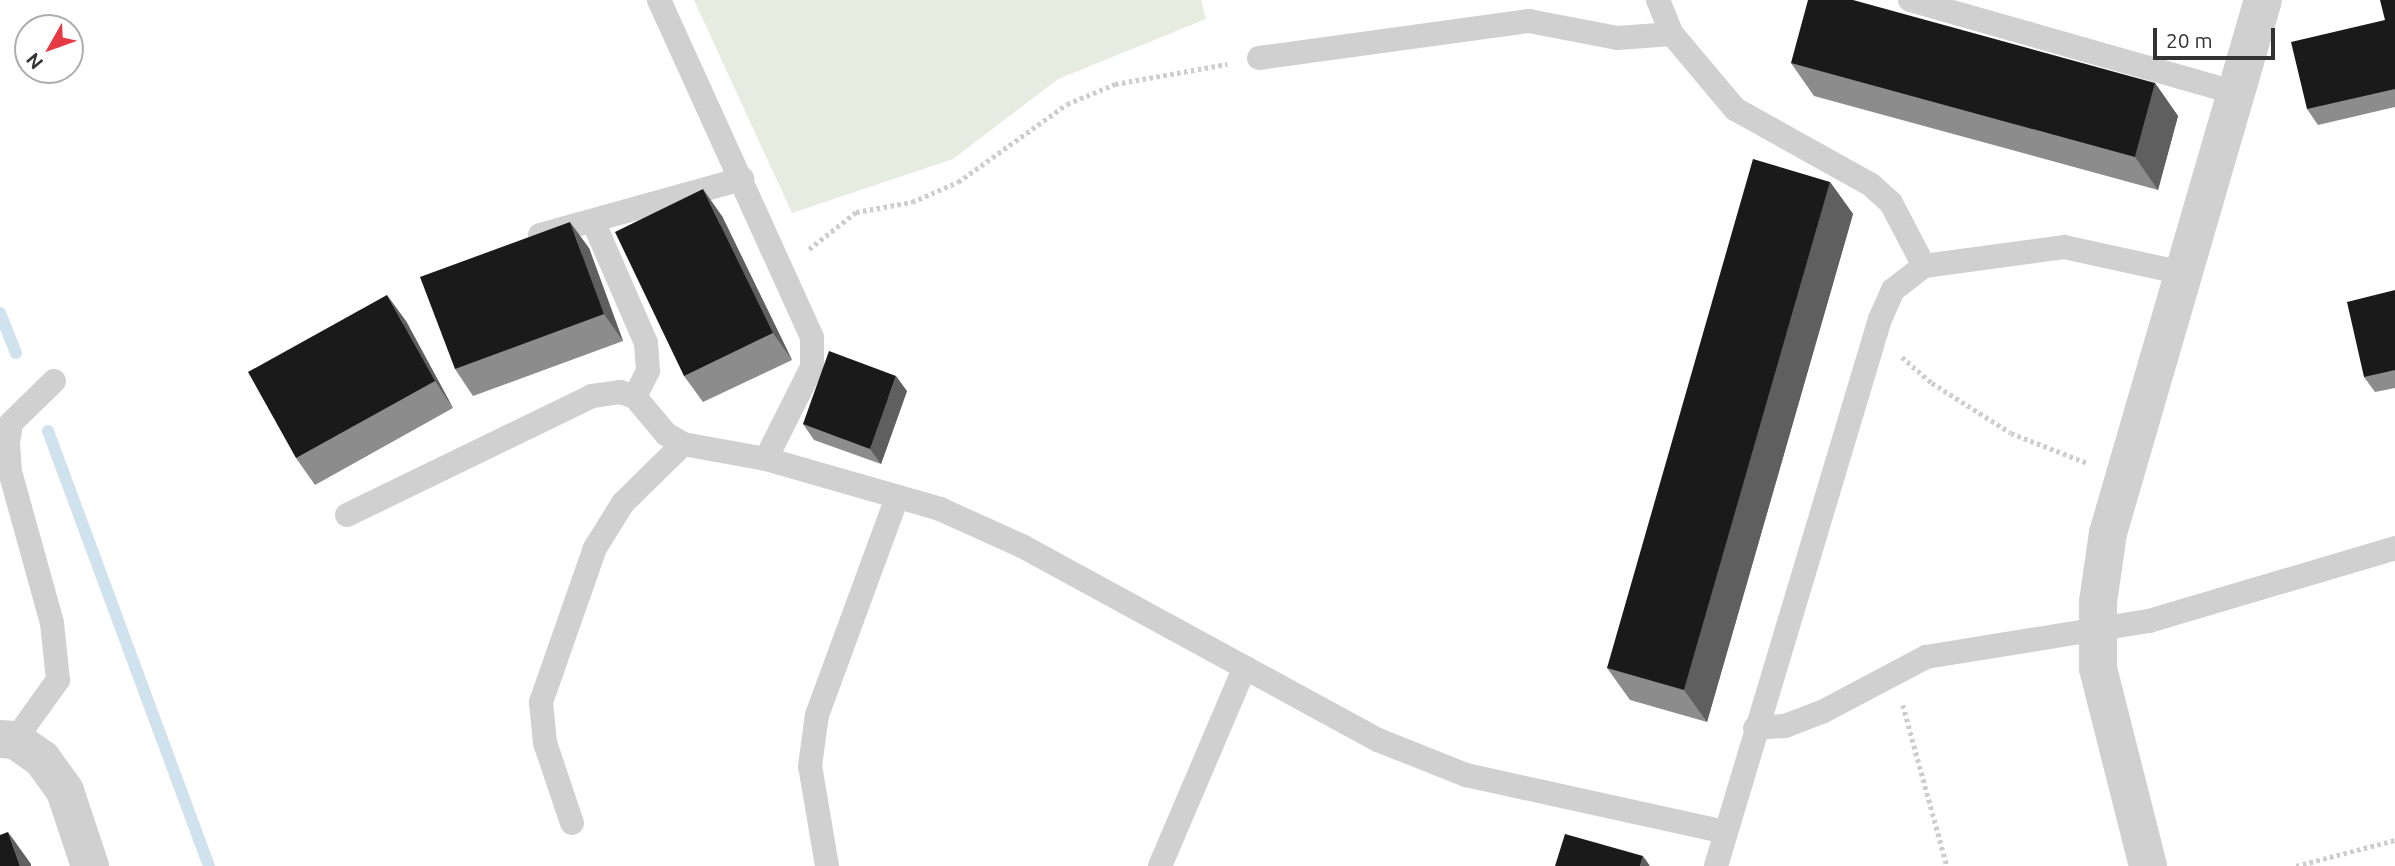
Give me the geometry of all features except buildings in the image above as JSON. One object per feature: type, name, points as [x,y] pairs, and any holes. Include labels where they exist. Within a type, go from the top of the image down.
[{"type":"street","points":[[2148,866],[2098,668],[2096,633],[2108,533],[2263,0]]},
{"type":"street","points":[[8,739],[42,759],[65,791],[90,866]]},
{"type":"lane","points":[[659,0],[785,273],[812,338],[812,367],[766,459]]},
{"type":"lane","points":[[1658,0],[1672,34],[1735,109],[1870,184],[1891,203],[1924,266]]},
{"type":"lane","points":[[1910,0],[2236,93]]},
{"type":"lane","points":[[1259,58],[1528,21],[1617,38],[1672,34]]},
{"type":"lane","points":[[520,241],[742,179]]},
{"type":"lane","points":[[593,220],[646,343],[648,370],[635,397]]},
{"type":"lane","points":[[1716,866],[1755,728],[1875,334],[1893,290],[1924,266],[2064,247],[2183,273]]},
{"type":"lane","points":[[8,739],[58,680],[52,622],[10,472],[8,443],[11,423],[54,381]]},
{"type":"lane","points":[[347,515],[592,396],[620,392],[635,397],[666,435],[683,444],[766,459],[940,509],[1021,546],[1378,740],[1466,775],[1725,832]]},
{"type":"lane","points":[[572,823],[545,743],[541,702],[595,548],[623,503],[683,444]]},
{"type":"lane","points":[[827,866],[810,766],[817,715],[897,497]]},
{"type":"lane","points":[[1755,728],[1785,726],[1822,712],[1893,671],[1926,657],[2096,633],[2395,548]]},
{"type":"lane","points":[[1160,866],[1245,667]]},
{"type":"path","points":[[785,273],[827,230],[856,212],[912,202],[958,182],[1067,104],[1115,84],[1259,58]]},
{"type":"path","points":[[1875,334],[1932,383],[2011,433],[2124,478]]},
{"type":"path","points":[[1893,671],[1947,866]]},
{"type":"path","points":[[2296,866],[2395,840]]},
{"type":"shaded area","points":[[694,0],[1201,0],[1206,19],[1058,79],[953,159],[792,213]]},
{"type":"waterway","points":[[0,313],[16,353]]},
{"type":"waterway","points":[[48,431],[209,866]]}]
